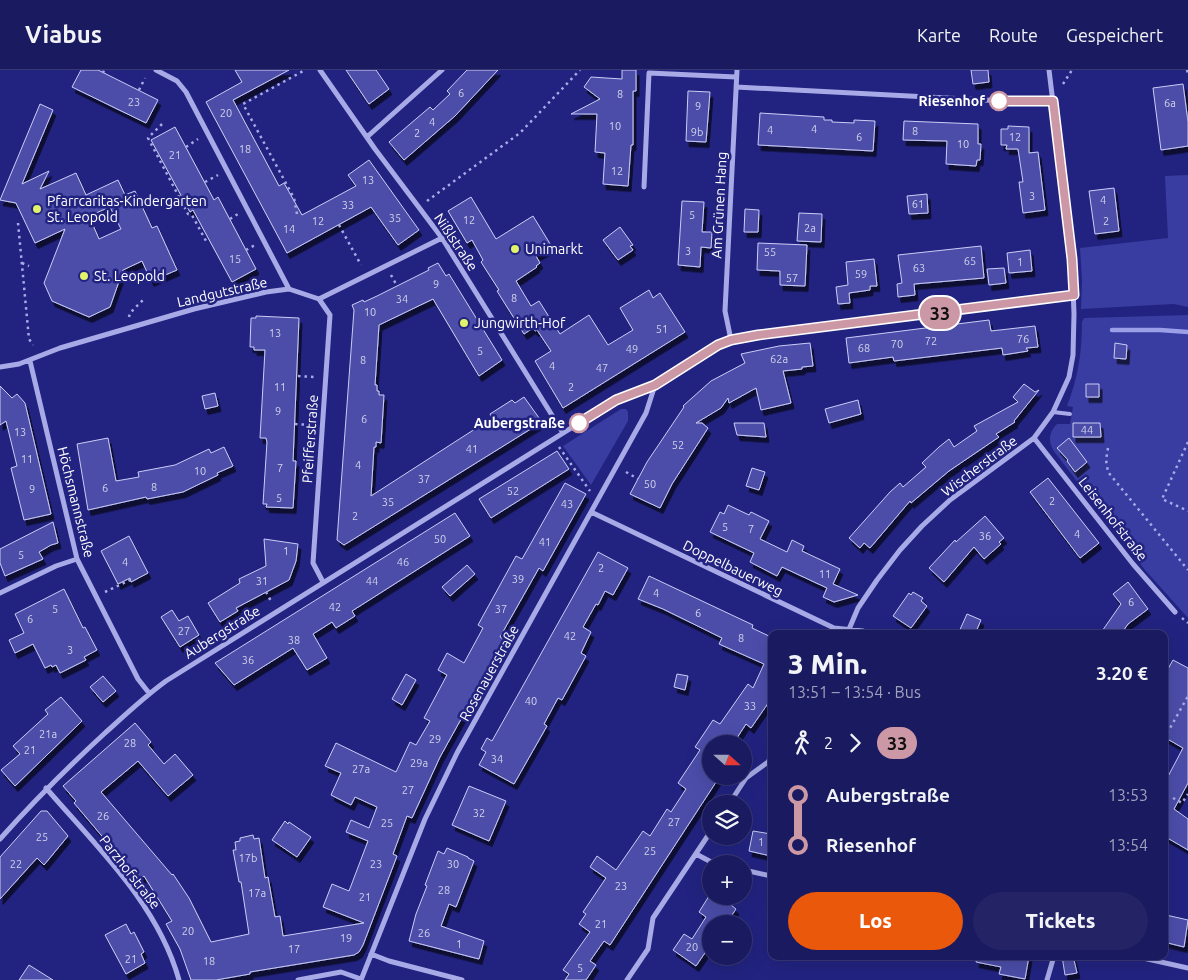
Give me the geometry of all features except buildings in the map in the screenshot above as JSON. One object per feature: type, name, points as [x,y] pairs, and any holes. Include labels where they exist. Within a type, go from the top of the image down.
[{"type":"street","points":[[156,70],[176,81],[186,92],[290,289]]},
{"type":"street","name":"Nißlstraße","points":[[320,70],[442,238],[564,432]]},
{"type":"street","points":[[367,137],[442,70]]},
{"type":"street","name":"Am Grünen Hang","points":[[731,340],[725,311],[737,70]]},
{"type":"street","name":"Wischerstraße","points":[[849,630],[858,608],[877,580],[922,526],[950,500],[1034,438],[1053,412],[1069,377],[1072,355],[1074,295],[1072,259],[1049,70]]},
{"type":"street","points":[[644,187],[649,74],[736,78]]},
{"type":"street","points":[[736,87],[1021,102],[1053,101]]},
{"type":"street","points":[[319,299],[442,238]]},
{"type":"street","name":"Landgutstraße","points":[[0,366],[30,360],[60,348],[194,309],[266,292],[290,289],[319,299]]},
{"type":"street","name":"Aubergstraße","points":[[0,839],[46,788],[149,693],[323,582],[616,400],[655,385],[704,352],[731,340],[758,335],[1074,295]]},
{"type":"street","name":"Pfeifferstraße","points":[[319,299],[330,315],[313,563],[323,582]]},
{"type":"street","name":"Höchsmannstraße","points":[[30,360],[77,559],[138,679],[149,693]]},
{"type":"street","name":"Rosenauerstraße","points":[[361,979],[425,819],[453,762],[646,413],[655,385]]},
{"type":"street","name":"Leisenhofstraße","points":[[1034,438],[1133,564],[1175,612]]},
{"type":"street","name":"Doppelbauerweg","points":[[591,512],[841,630]]},
{"type":"street","points":[[0,593],[56,566],[77,559]]},
{"type":"street","points":[[735,795],[746,778],[768,762]]},
{"type":"street","name":"Parzhofstraße","points":[[46,788],[123,877],[141,902],[166,945],[179,980]]},
{"type":"street","points":[[627,980],[648,949],[653,918],[702,844]]},
{"type":"street","points":[[696,854],[702,857]]},
{"type":"street","points":[[752,872],[768,875]]},
{"type":"street","points":[[371,954],[389,961],[462,980]]},
{"type":"street","points":[[1047,980],[1053,960]]},
{"type":"street","points":[[1152,960],[1188,968]]},
{"type":"street","points":[[298,980],[341,972],[361,979]]},
{"type":"lane","points":[[1053,412],[1070,414]]},
{"type":"path","points":[[298,214],[294,198],[243,104],[305,70]]},
{"type":"path","points":[[426,202],[520,133],[580,70]]},
{"type":"path","points":[[1063,84],[1072,70]]},
{"type":"path","points":[[1187,70],[1188,74]]},
{"type":"path","points":[[139,90],[145,78]]},
{"type":"path","points":[[162,124],[148,138],[188,214],[192,215],[206,241]]},
{"type":"path","points":[[186,147],[198,139]]},
{"type":"path","points":[[204,182],[218,175]]},
{"type":"path","points":[[230,219],[238,214]]},
{"type":"path","points":[[18,223],[29,339],[33,345]]},
{"type":"path","points":[[339,224],[361,265]]},
{"type":"path","points":[[246,250],[255,245]]},
{"type":"path","points":[[22,264],[29,266]]},
{"type":"path","points":[[391,275],[397,286]]},
{"type":"path","points":[[129,317],[130,313],[145,298]]},
{"type":"path","points":[[298,376],[314,377]]},
{"type":"path","points":[[295,424],[311,425]]},
{"type":"path","points":[[1188,442],[1162,499],[1188,511]]},
{"type":"path","points":[[559,446],[590,491]]},
{"type":"path","points":[[1108,448],[1106,460],[1108,472],[1188,570]]},
{"type":"path","points":[[626,472],[638,479]]},
{"type":"path","points":[[105,592],[130,580]]},
{"type":"path","points":[[266,592],[272,603]]},
{"type":"path","points":[[1168,732],[1188,696]]},
{"type":"path","points":[[1173,798],[1182,803],[1188,794]]},
{"type":"shaded area","points":[[1188,175],[1188,307],[1174,304],[1081,309],[1080,248],[1168,238],[1165,176]]},
{"type":"shaded area","points":[[1188,315],[1188,618],[1145,570],[1053,450],[1050,439],[1052,430],[1057,424],[1070,424],[1073,407],[1067,406],[1079,365],[1082,322],[1084,318]]},
{"type":"shaded area","points":[[621,409],[626,409],[628,412],[628,421],[591,485],[563,446]]},
{"type":"waterway","points":[[1112,330],[1188,332]]},
{"type":"bus line","name":"33","points":[[579,423],[616,400],[655,385],[704,352],[731,340],[1074,295],[1072,259],[1053,101],[999,101]]},
{"type":"place","name":"Riesenhof","points":[[999,101]]},
{"type":"place","name":"Pfarrcaritas-Kindergarten St. Leopold","points":[[37,209]]},
{"type":"place","name":"Unimarkt","points":[[515,249]]},
{"type":"place","name":"St. Leopold","points":[[84,276]]},
{"type":"place","name":"Jungwirth-Hof","points":[[464,323]]},
{"type":"place","name":"Aubergstraße","points":[[579,423]]}]
